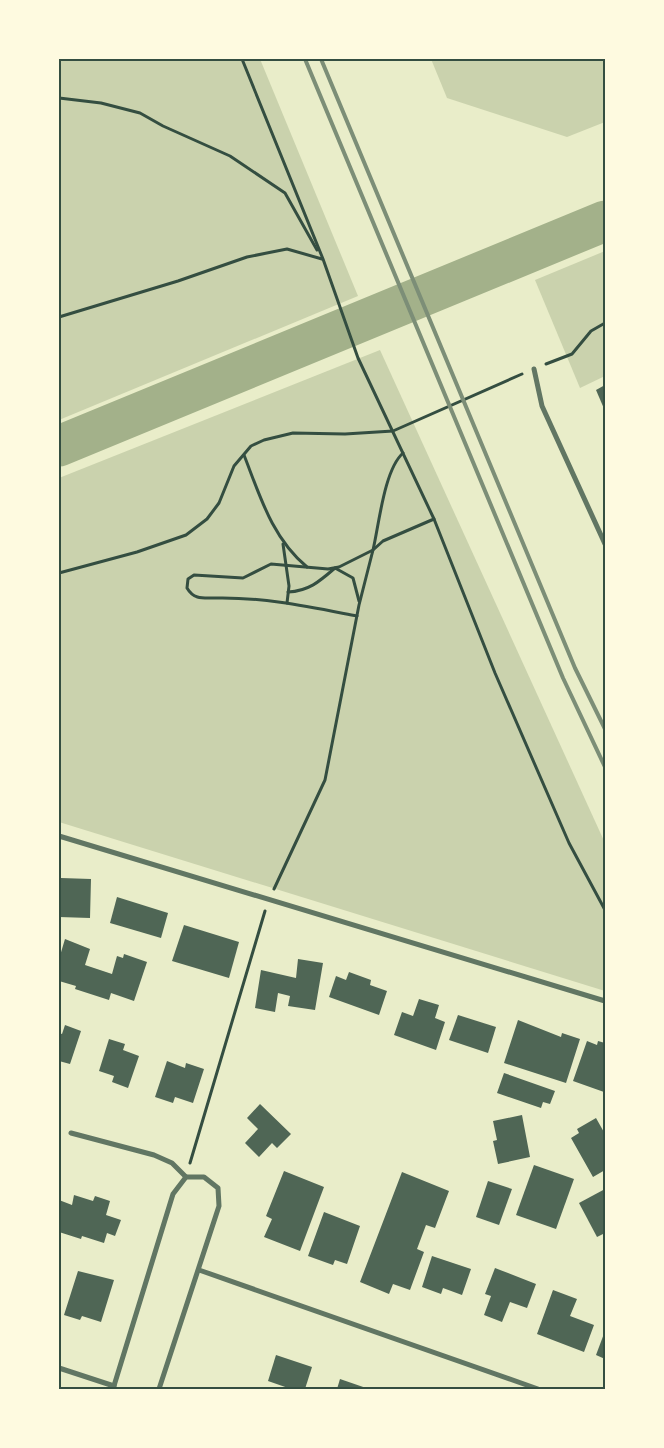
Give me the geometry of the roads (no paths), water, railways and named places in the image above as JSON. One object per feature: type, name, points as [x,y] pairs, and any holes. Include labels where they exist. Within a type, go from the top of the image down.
[{"type":"street","points":[[534,369],[542,406],[605,544]]},
{"type":"street","points":[[59,836],[605,1001]]},
{"type":"street","points":[[71,1133],[154,1155],[172,1163],[186,1177],[204,1177],[218,1188],[219,1206],[159,1389]]},
{"type":"street","points":[[59,1368],[114,1388],[173,1194],[186,1177]]},
{"type":"street","points":[[198,1270],[538,1389]]},
{"type":"waterway","points":[[59,446],[605,221]]},
{"type":"railway","points":[[305,59],[563,678],[605,767]]},
{"type":"railway","points":[[321,59],[575,668],[605,729]]}]
